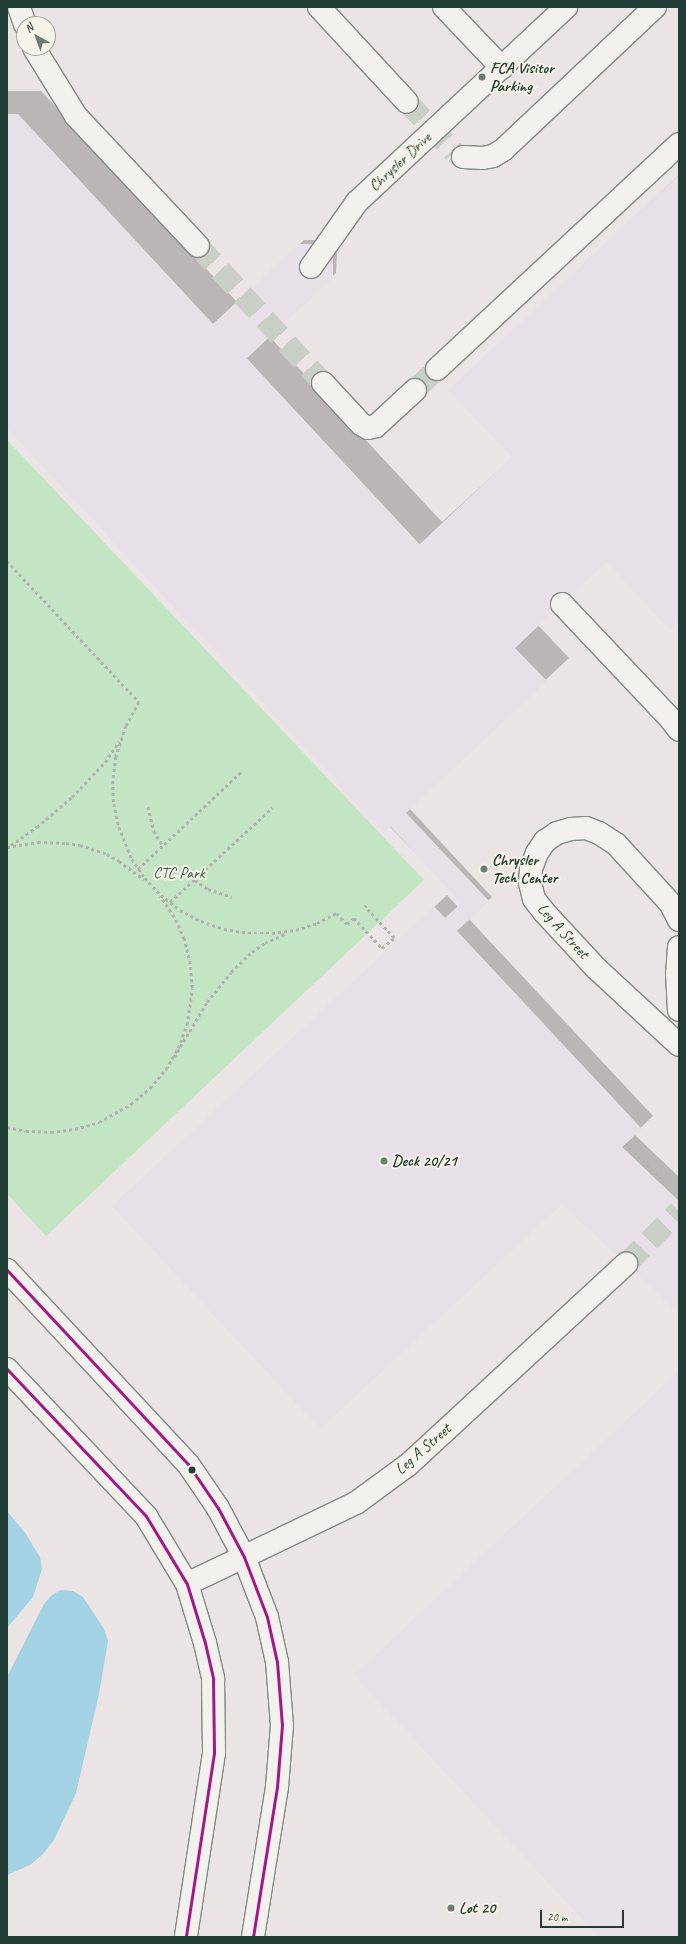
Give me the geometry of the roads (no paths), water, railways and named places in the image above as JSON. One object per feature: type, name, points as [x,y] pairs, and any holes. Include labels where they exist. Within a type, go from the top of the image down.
[{"type":"street","points":[[319,7],[407,102]]},
{"type":"street","points":[[444,7],[502,68]]},
{"type":"street","name":"Chrysler Drive","points":[[310,267],[357,202],[566,7]]},
{"type":"street","points":[[464,157],[483,158],[493,156],[503,150],[655,7]]},
{"type":"street","points":[[39,56],[76,116],[198,246]]},
{"type":"street","points":[[437,369],[679,144]]},
{"type":"street","points":[[322,383],[362,424],[368,428],[376,426],[415,390]]},
{"type":"street","points":[[562,604],[676,718]]},
{"type":"street","name":"Leg A Street","points":[[679,920],[671,904],[616,844],[599,833],[586,828],[571,829],[557,833],[545,841],[537,853],[531,869],[530,883],[534,899],[544,912],[597,969],[679,1045]]},
{"type":"street","points":[[679,946],[677,973],[679,1010]]},
{"type":"street","name":"Leg A Street","points":[[187,1584],[356,1503],[408,1464],[626,1264]]},
{"type":"street","points":[[7,1270],[188,1464],[218,1508],[244,1557],[269,1625],[277,1662],[282,1725],[276,1787],[253,1937]]},
{"type":"street","points":[[7,1369],[146,1516],[187,1584],[205,1643],[213,1679],[214,1753],[186,1937]]},
{"type":"water","points":[[7,1511],[26,1534],[40,1557],[42,1569],[33,1597],[7,1628]]},
{"type":"water","points":[[61,1590],[73,1591],[83,1597],[104,1629],[108,1641],[99,1694],[76,1793],[54,1840],[42,1855],[30,1865],[7,1875],[7,1677],[44,1604],[52,1595]]},
{"type":"tunnel","points":[[407,102],[454,152],[463,157]]},
{"type":"tunnel","points":[[198,246],[323,383]]},
{"type":"tunnel","points":[[415,390],[437,369]]},
{"type":"tunnel","points":[[626,1264],[679,1211]]},
{"type":"place","name":"FCA Visitor Parking","points":[[482,77]]},
{"type":"place","name":"Chrysler Tech Center","points":[[484,869]]},
{"type":"place","name":"Deck 20/21","points":[[384,1161]]},
{"type":"place","name":"Lot 20","points":[[451,1908]]},
{"type":"park label","name":"CTC Park","points":[[179,873]]}]
